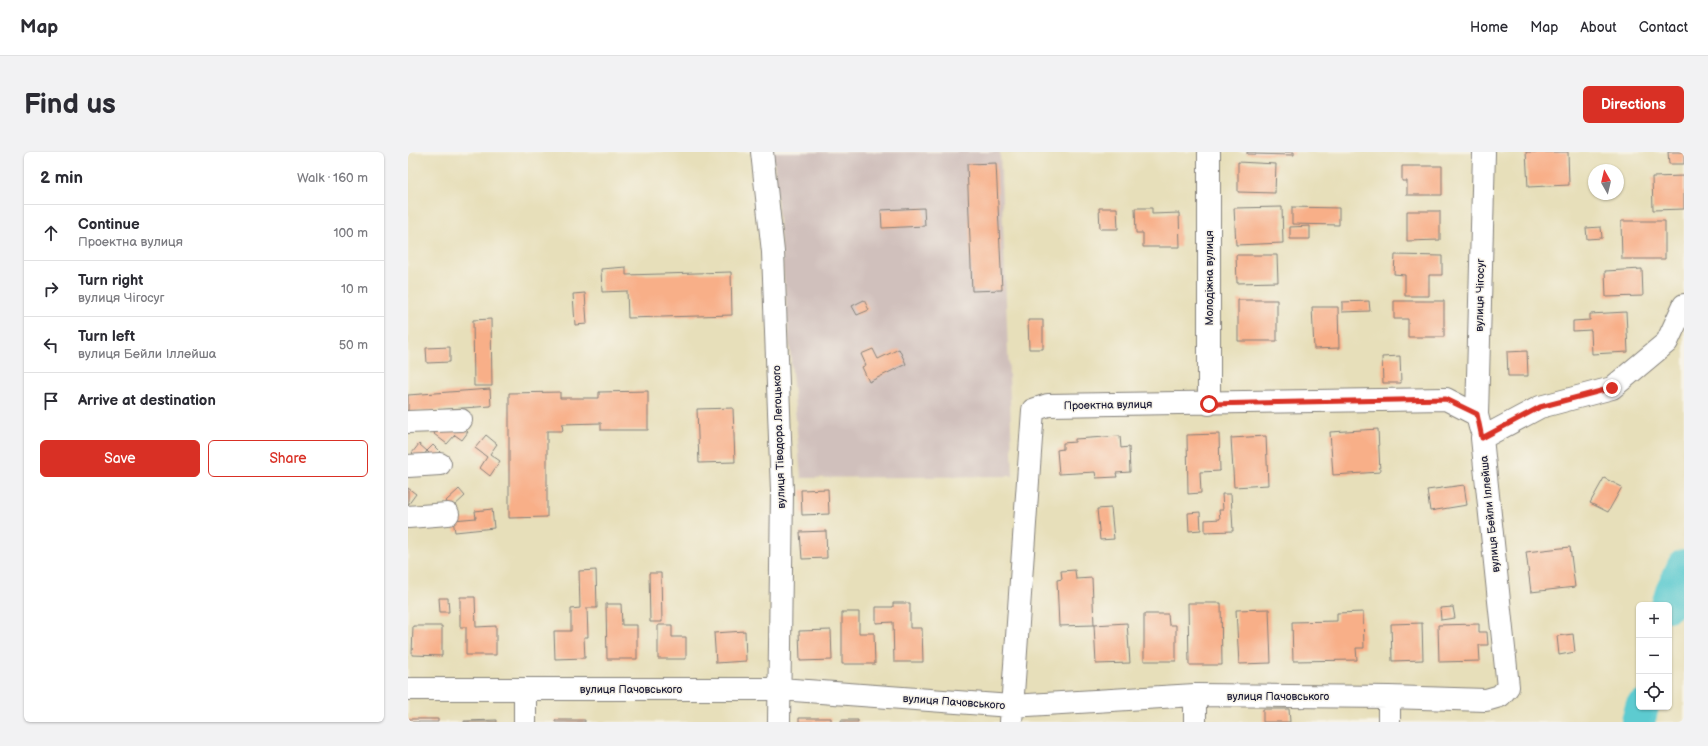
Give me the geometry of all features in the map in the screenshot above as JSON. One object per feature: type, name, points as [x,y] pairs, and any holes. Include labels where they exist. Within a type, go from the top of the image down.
[{"type":"street","name":"вулиця Тіводора Легоцького","points":[[762,152],[773,252],[781,475],[779,722]]},
{"type":"street","name":"Молодіжна вулиця","points":[[1209,152],[1209,404]]},
{"type":"street","name":"вулиця Чігосуг","points":[[1482,438],[1477,414],[1484,152]]},
{"type":"street","points":[[1482,438],[1540,407],[1612,388],[1667,342],[1684,304]]},
{"type":"street","name":"Проектна вулиця","points":[[1011,714],[1033,410],[1048,405],[1209,404],[1446,399],[1477,414]]},
{"type":"street","points":[[408,422],[461,420]]},
{"type":"street","name":"вулиця Бейли Іллейша","points":[[1482,438],[1508,687],[1500,696]]},
{"type":"street","points":[[408,466],[440,464]]},
{"type":"street","points":[[408,517],[448,514]]},
{"type":"street","name":"вулиця Пачовського","points":[[408,689],[780,689],[1011,714],[1195,695],[1389,697],[1486,700],[1500,696]]},
{"type":"street","points":[[525,689],[525,722]]},
{"type":"street","points":[[1195,695],[1195,722]]},
{"type":"street","points":[[1389,697],[1389,722]]},
{"type":"shaded area","points":[[773,152],[1000,152],[1013,476],[801,478]]},
{"type":"building","points":[[1247,152],[1294,152],[1294,155],[1247,154]]},
{"type":"building","points":[[1526,152],[1568,152],[1569,185],[1528,187]]},
{"type":"building","points":[[1668,152],[1684,152],[1684,164],[1669,164]]},
{"type":"building","points":[[1238,162],[1276,164],[1275,193],[1238,192]]},
{"type":"building","points":[[996,163],[1002,290],[972,291],[967,164]]},
{"type":"building","points":[[1402,166],[1442,166],[1442,195],[1407,195],[1407,181],[1402,181]]},
{"type":"building","points":[[1684,176],[1684,209],[1653,210],[1652,177]]},
{"type":"building","points":[[1282,207],[1283,243],[1236,245],[1234,208]]},
{"type":"building","points":[[1292,207],[1339,208],[1339,225],[1292,224]]},
{"type":"building","points":[[924,208],[925,226],[882,228],[881,210]]},
{"type":"building","points":[[1099,208],[1117,208],[1118,229],[1100,229]]},
{"type":"building","points":[[1135,208],[1152,208],[1152,214],[1179,213],[1180,247],[1143,247],[1143,233],[1136,233]]},
{"type":"building","points":[[1407,211],[1440,211],[1440,240],[1407,241]]},
{"type":"building","points":[[1621,221],[1665,221],[1665,259],[1622,259]]},
{"type":"building","points":[[1310,226],[1310,239],[1290,239],[1290,227]]},
{"type":"building","points":[[1601,227],[1602,238],[1587,239],[1586,228]]},
{"type":"building","points":[[1236,255],[1277,255],[1278,282],[1237,283]]},
{"type":"building","points":[[1395,255],[1442,256],[1442,275],[1429,275],[1429,296],[1405,296],[1405,275],[1394,274]]},
{"type":"building","points":[[626,267],[626,275],[731,272],[732,315],[628,318],[627,291],[602,292],[601,269]]},
{"type":"building","points":[[1642,269],[1643,296],[1606,297],[1605,271]]},
{"type":"building","points":[[585,293],[587,324],[575,325],[573,294]]},
{"type":"building","points":[[864,300],[869,310],[857,315],[852,306]]},
{"type":"building","points":[[1238,300],[1277,300],[1277,341],[1238,341]]},
{"type":"building","points":[[1369,301],[1370,311],[1342,312],[1342,302]]},
{"type":"building","points":[[1394,301],[1444,301],[1444,337],[1408,337],[1408,319],[1394,319]]},
{"type":"building","points":[[1312,307],[1338,307],[1339,348],[1314,349]]},
{"type":"building","points":[[1626,312],[1628,352],[1592,354],[1591,330],[1573,331],[1573,321],[1590,320],[1590,314]]},
{"type":"building","points":[[491,319],[492,386],[474,386],[473,320]]},
{"type":"building","points":[[1028,320],[1043,320],[1043,349],[1029,349]]},
{"type":"building","points":[[450,347],[450,362],[427,363],[426,348]]},
{"type":"building","points":[[873,349],[878,359],[899,349],[906,364],[869,382],[862,367],[866,365],[861,354]]},
{"type":"building","points":[[1527,351],[1528,376],[1508,376],[1507,352]]},
{"type":"building","points":[[1400,356],[1401,383],[1383,383],[1382,357]]},
{"type":"building","points":[[490,389],[491,406],[408,412],[408,395]]},
{"type":"building","points":[[648,391],[648,430],[601,430],[601,423],[562,424],[563,431],[547,431],[547,517],[509,518],[509,393],[560,392],[560,398],[599,398],[599,392]]},
{"type":"building","points":[[733,408],[735,462],[699,463],[697,409]]},
{"type":"building","points":[[456,423],[468,432],[462,440],[455,435],[447,444],[434,434],[441,425]]},
{"type":"building","points":[[1378,429],[1380,472],[1333,475],[1330,432]]},
{"type":"building","points":[[1219,434],[1220,471],[1200,472],[1201,493],[1188,494],[1187,435]]},
{"type":"building","points":[[486,435],[497,444],[490,454],[500,461],[490,476],[480,468],[487,457],[475,448]]},
{"type":"building","points":[[1120,436],[1121,448],[1129,447],[1130,472],[1116,473],[1117,477],[1096,478],[1095,472],[1059,474],[1057,450],[1063,449],[1063,443],[1075,442],[1075,439]]},
{"type":"building","points":[[1266,436],[1268,485],[1234,487],[1231,438]]},
{"type":"building","points":[[419,444],[427,451],[420,460],[412,453]]},
{"type":"building","points":[[433,445],[441,453],[435,459],[427,451]]},
{"type":"building","points":[[1604,478],[1622,487],[1608,512],[1590,503]]},
{"type":"building","points":[[1464,485],[1467,505],[1430,511],[1427,490]]},
{"type":"building","points":[[408,488],[416,494],[408,505]]},
{"type":"building","points":[[459,489],[465,496],[452,508],[446,501]]},
{"type":"building","points":[[828,489],[829,514],[802,515],[801,490]]},
{"type":"building","points":[[1222,494],[1231,494],[1233,531],[1205,532],[1205,520],[1220,519],[1219,510],[1223,510]]},
{"type":"building","points":[[1111,508],[1114,539],[1100,540],[1097,509]]},
{"type":"building","points":[[492,509],[494,528],[455,532],[453,520],[476,518],[475,511]]},
{"type":"building","points":[[1200,512],[1201,530],[1189,531],[1188,513]]},
{"type":"building","points":[[826,531],[827,558],[802,559],[800,532]]},
{"type":"building","points":[[1570,547],[1575,587],[1531,592],[1526,552]]},
{"type":"building","points":[[596,570],[597,608],[587,608],[588,637],[584,637],[585,658],[555,659],[554,631],[571,631],[571,609],[580,608],[579,571]]},
{"type":"building","points":[[1075,570],[1076,579],[1092,578],[1094,625],[1059,626],[1057,580],[1062,579],[1061,571]]},
{"type":"building","points":[[649,573],[661,573],[662,622],[650,622]]},
{"type":"building","points":[[460,597],[475,597],[476,627],[496,626],[496,655],[466,655],[466,627],[460,627]]},
{"type":"building","points":[[439,598],[448,598],[449,612],[440,612]]},
{"type":"building","points":[[893,603],[910,603],[910,628],[922,628],[923,662],[894,662],[893,622],[876,623],[876,607],[893,607]]},
{"type":"building","points":[[1188,603],[1221,603],[1222,665],[1189,665]]},
{"type":"building","points":[[606,604],[621,604],[622,625],[637,625],[637,659],[607,659]]},
{"type":"building","points":[[1453,607],[1455,618],[1441,620],[1440,608]]},
{"type":"building","points":[[1269,609],[1271,663],[1239,664],[1236,610]]},
{"type":"building","points":[[842,612],[859,612],[859,633],[874,633],[875,664],[842,664]]},
{"type":"building","points":[[1363,612],[1364,648],[1356,648],[1357,660],[1293,661],[1292,622],[1337,621],[1337,613]]},
{"type":"building","points":[[1144,614],[1168,614],[1169,625],[1176,625],[1176,661],[1144,661]]},
{"type":"building","points":[[1127,623],[1130,663],[1096,664],[1094,625]]},
{"type":"building","points":[[1422,623],[1423,660],[1392,661],[1391,624]]},
{"type":"building","points":[[1479,624],[1479,632],[1487,632],[1488,645],[1479,645],[1480,661],[1439,662],[1438,625]]},
{"type":"building","points":[[658,625],[672,625],[672,637],[686,637],[686,659],[658,659]]},
{"type":"building","points":[[413,626],[442,626],[442,656],[412,655]]},
{"type":"building","points":[[831,630],[832,660],[800,661],[799,631]]},
{"type":"building","points":[[745,631],[746,661],[716,663],[714,633]]},
{"type":"building","points":[[1573,634],[1575,652],[1559,655],[1557,636]]},
{"type":"building","points":[[1263,709],[1289,709],[1290,722],[1263,722]]},
{"type":"building","points":[[799,718],[831,718],[831,722],[799,722]]},
{"type":"building","points":[[408,719],[438,719],[438,722],[408,722]]},
{"type":"building","points":[[497,720],[497,722],[464,722],[464,721]]},
{"type":"building","points":[[555,720],[585,720],[585,722],[555,722]]},
{"type":"building","points":[[841,720],[858,720],[858,722],[841,722]]},
{"type":"waterway","points":[[1669,602],[1672,591],[1684,566]]},
{"type":"waterway","points":[[1638,722],[1641,710]]},
{"type":"route","points":[[1209,404],[1446,399],[1477,414],[1482,438],[1540,407],[1612,388]]}]
